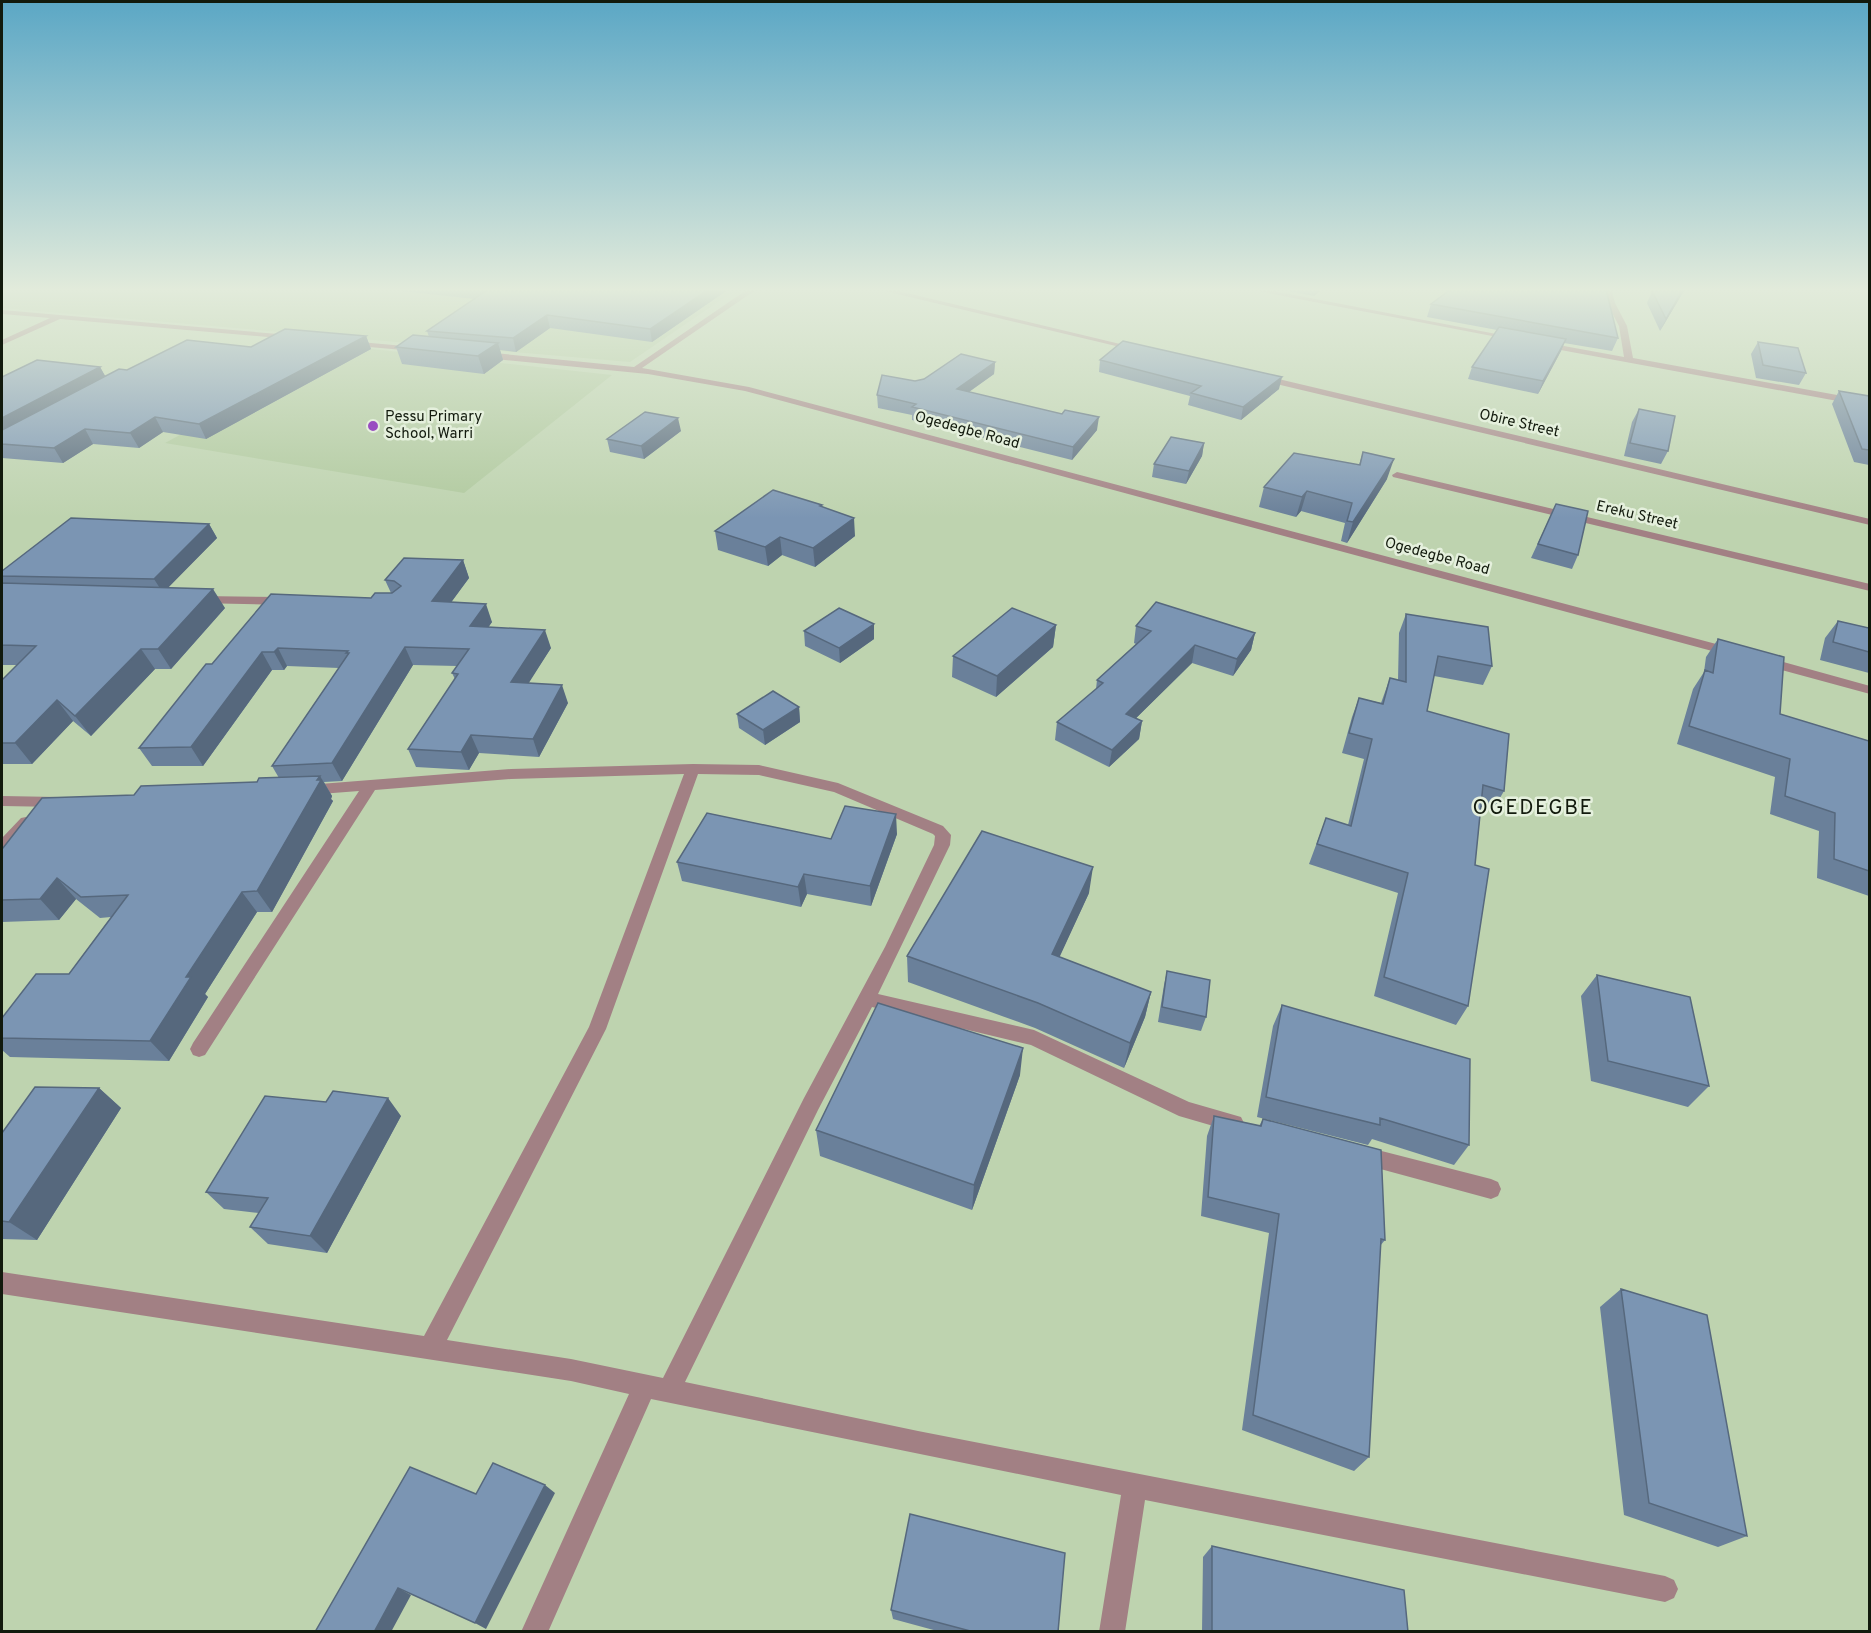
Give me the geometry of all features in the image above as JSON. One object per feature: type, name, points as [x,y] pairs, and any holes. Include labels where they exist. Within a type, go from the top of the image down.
[{"type":"street","name":"Ogedegbe Road","points":[[616,365],[685,374],[769,395],[1743,655]]},
{"type":"street","points":[[1657,365],[1869,404]]},
{"type":"street","name":"Obire Street","points":[[1252,376],[1869,522]]},
{"type":"street","name":"Ereku Street","points":[[1397,475],[1869,588]]},
{"type":"street","points":[[189,599],[294,602]]},
{"type":"street","points":[[1754,658],[1869,690]]},
{"type":"street","points":[[430,1349],[597,1029],[693,769]]},
{"type":"street","points":[[288,791],[369,787],[511,774],[693,769],[759,770],[838,788],[938,830],[943,835],[937,855],[669,1390]]},
{"type":"street","points":[[199,1049],[369,787]]},
{"type":"street","points":[[2,801],[45,803],[80,801]]},
{"type":"street","points":[[2,847],[45,803]]},
{"type":"street","points":[[866,998],[1034,1038],[1186,1110],[1254,1128]]},
{"type":"street","points":[[1344,1151],[1491,1189]]},
{"type":"street","points":[[2,1283],[571,1370],[1135,1486],[1665,1589]]},
{"type":"street","points":[[534,1632],[645,1386]]},
{"type":"street","points":[[1112,1632],[1135,1486]]},
{"type":"shaded area","name":"Pessu Primary School, Warri","points":[[309,365],[521,365],[612,375],[464,493],[165,443]]},
{"type":"building","points":[[26,365],[100,367],[2,418],[2,377]]},
{"type":"building","points":[[137,365],[311,365],[199,424],[155,417],[130,433],[85,429],[54,448],[2,444],[2,430],[119,369],[127,370]]},
{"type":"building","points":[[944,365],[990,365],[957,389],[1062,414],[1065,410],[1099,417],[1073,447],[912,407],[916,404],[877,395],[882,375],[915,381],[924,379]]},
{"type":"building","points":[[1120,365],[1230,365],[1282,377],[1243,407],[1191,393],[1201,386]]},
{"type":"building","points":[[1473,365],[1552,365],[1543,381],[1472,367]]},
{"type":"building","points":[[1764,365],[1804,365],[1806,373]]},
{"type":"building","points":[[1839,391],[1869,396],[1869,450],[1862,449]]},
{"type":"building","points":[[1639,409],[1675,416],[1668,451],[1630,443]]},
{"type":"building","points":[[645,412],[678,418],[641,446],[607,439]]},
{"type":"building","points":[[1171,437],[1204,443],[1189,471],[1154,464]]},
{"type":"building","points":[[1363,452],[1394,459],[1353,522],[1347,521],[1352,503],[1307,491],[1302,497],[1264,487],[1294,453],[1360,465]]},
{"type":"building","points":[[773,490],[822,505],[820,506],[854,518],[813,548],[780,537],[765,547],[715,531]]},
{"type":"building","points":[[1556,504],[1588,511],[1578,555],[1538,544]]},
{"type":"building","points":[[71,518],[209,524],[154,579],[2,576],[2,571]]},
{"type":"building","points":[[404,558],[463,560],[432,601],[486,604],[470,626],[545,630],[511,682],[562,685],[533,739],[471,735],[461,752],[408,749],[458,674],[452,673],[469,649],[405,647],[332,763],[272,766],[349,653],[346,653],[348,651],[278,648],[274,652],[262,652],[191,747],[139,748],[206,664],[212,664],[271,594],[371,598],[375,593],[392,593],[401,586],[394,581],[385,580]]},
{"type":"building","points":[[2,583],[213,589],[158,649],[141,649],[75,716],[57,700],[15,743],[2,743],[2,680],[36,646],[2,645]]},
{"type":"building","points":[[1156,602],[1255,633],[1237,659],[1195,645],[1126,714],[1142,721],[1112,750],[1057,722],[1103,683],[1097,680],[1151,631],[1136,626]]},
{"type":"building","points":[[839,608],[874,624],[839,648],[804,631]]},
{"type":"building","points":[[1012,608],[1056,625],[997,676],[953,656]]},
{"type":"building","points":[[1406,614],[1488,627],[1492,666],[1438,656],[1427,711],[1509,734],[1504,791],[1483,785],[1475,865],[1489,869],[1468,1006],[1384,977],[1408,873],[1317,844],[1326,818],[1351,826],[1372,739],[1349,733],[1359,698],[1383,704],[1390,678],[1406,682]]},
{"type":"building","points":[[1838,621],[1869,628],[1869,652],[1833,642]]},
{"type":"building","points":[[1718,639],[1784,657],[1780,714],[1869,741],[1869,871],[1834,859],[1835,813],[1785,796],[1790,759],[1689,726],[1705,670],[1713,673]]},
{"type":"building","points":[[773,691],[799,707],[763,730],[737,714]]},
{"type":"building","points":[[320,776],[317,780],[321,780],[257,891],[242,892],[186,977],[191,977],[150,1041],[2,1038],[2,1018],[36,974],[69,974],[128,895],[81,897],[57,878],[40,899],[2,900],[2,848],[42,798],[134,795],[141,786],[257,782],[259,778]]},
{"type":"building","points":[[845,806],[896,814],[870,886],[804,874],[798,887],[677,862],[707,813],[831,839]]},
{"type":"building","points":[[982,831],[1093,867],[1052,954],[1151,992],[1130,1043],[1038,1003],[907,956]]},
{"type":"building","points":[[1167,971],[1210,980],[1206,1017],[1162,1007]]},
{"type":"building","points":[[1597,975],[1690,997],[1709,1086],[1608,1061]]},
{"type":"building","points":[[878,1003],[1023,1048],[974,1185],[816,1130]]},
{"type":"building","points":[[1282,1005],[1470,1059],[1469,1145],[1380,1118],[1380,1125],[1266,1097]]},
{"type":"building","points":[[35,1087],[99,1088],[9,1222],[2,1221],[2,1133]]},
{"type":"building","points":[[333,1091],[388,1098],[310,1236],[250,1227],[268,1198],[206,1192],[265,1096],[326,1102]]},
{"type":"building","points":[[1214,1116],[1261,1126],[1263,1119],[1381,1150],[1385,1240],[1381,1239],[1369,1457],[1253,1415],[1279,1214],[1208,1197]]},
{"type":"building","points":[[1621,1289],[1707,1315],[1747,1536],[1649,1503]]},
{"type":"building","points":[[493,1463],[545,1485],[475,1623],[398,1588],[374,1632],[315,1632],[410,1467],[476,1494]]},
{"type":"building","points":[[910,1514],[1065,1553],[1058,1632],[974,1632],[891,1610]]},
{"type":"building","points":[[1212,1546],[1404,1590],[1408,1632],[1212,1632]]},
{"type":"place","name":"Pessu Primary School, Warri","points":[[373,426]]},
{"type":"district","name":"OGEDEGBE","points":[[1533,808]]}]
